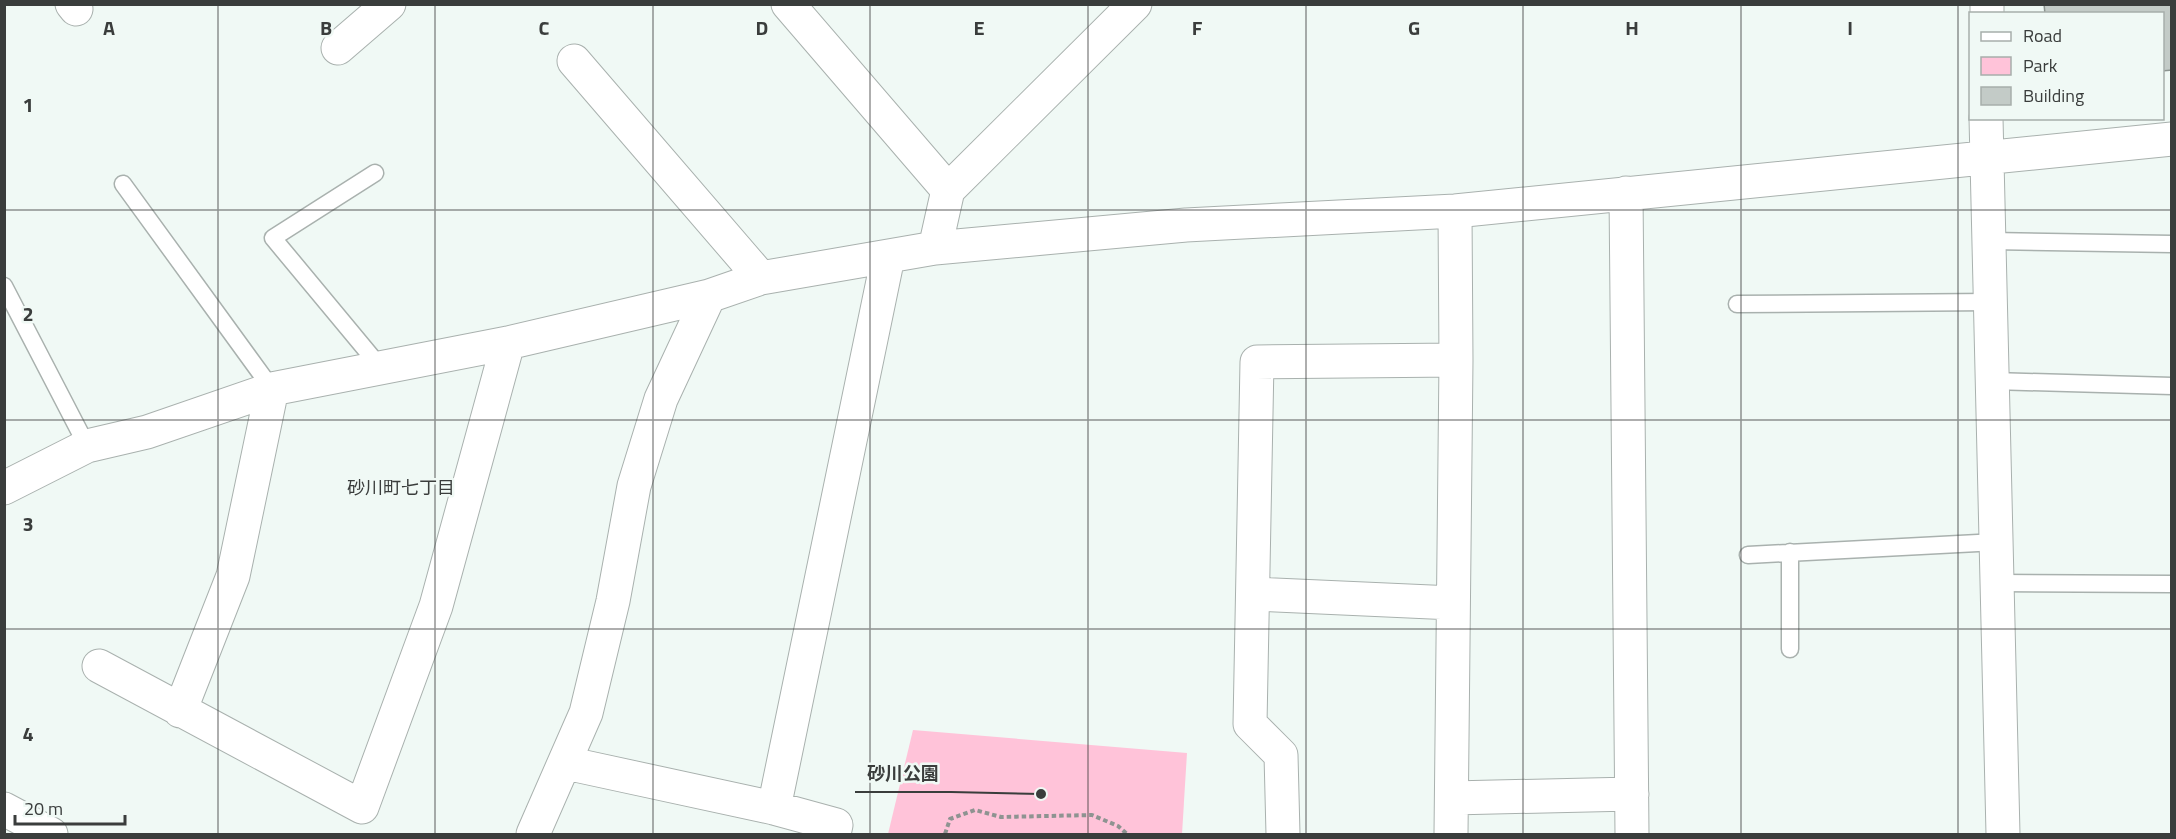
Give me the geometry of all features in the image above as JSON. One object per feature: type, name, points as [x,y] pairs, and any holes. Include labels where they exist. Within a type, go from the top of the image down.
[{"type":"street","points":[[338,48],[388,4]]},
{"type":"street","points":[[788,4],[948,190]]},
{"type":"street","points":[[934,248],[948,190],[1135,4]]},
{"type":"street","points":[[574,61],[761,278]]},
{"type":"street","points":[[1986,120],[2003,834]]},
{"type":"street","points":[[4,488],[87,447],[147,432],[272,389],[508,344],[709,296],[761,278],[934,248],[1186,225],[1455,211],[1626,192],[2172,139]]},
{"type":"street","points":[[1626,192],[1632,834]]},
{"type":"street","points":[[1451,834],[1456,360],[1455,211]]},
{"type":"street","points":[[774,808],[888,257]]},
{"type":"street","points":[[533,834],[586,713],[613,601],[634,486],[661,399],[709,296]]},
{"type":"street","points":[[99,666],[362,807],[436,606],[508,344]]},
{"type":"street","points":[[1283,834],[1281,755],[1250,724],[1257,362],[1456,360]]},
{"type":"street","points":[[180,711],[233,576],[272,389]]},
{"type":"street","points":[[1253,594],[1454,603]]},
{"type":"street","points":[[566,763],[774,808],[836,825],[834,834]]},
{"type":"street","points":[[1452,798],[1632,794]]},
{"type":"street","points":[[4,809],[51,834]]},
{"type":"lane","points":[[1981,4],[1987,5]]},
{"type":"lane","points":[[375,173],[273,238],[381,368]]},
{"type":"lane","points":[[123,184],[272,389]]},
{"type":"lane","points":[[1990,241],[2172,244]]},
{"type":"lane","points":[[4,286],[87,447]]},
{"type":"lane","points":[[1737,304],[1992,303]]},
{"type":"lane","points":[[1993,381],[2172,386]]},
{"type":"lane","points":[[1748,555],[1997,542]]},
{"type":"lane","points":[[1790,649],[1791,552]]},
{"type":"lane","points":[[1998,583],[2172,584]]},
{"type":"path","points":[[945,834],[950,819],[975,810],[1001,817],[1092,815],[1118,826],[1127,834]]},
{"type":"green space","points":[[913,730],[1187,753],[1182,834],[888,834]]},
{"type":"building","points":[[2044,4],[2172,4],[2172,70],[2164,71],[2164,12],[2045,12]]},
{"type":"place","name":"砂川公園","points":[[1041,794]]},
{"type":"district","name":"砂川町七丁目","points":[[401,488]]}]
